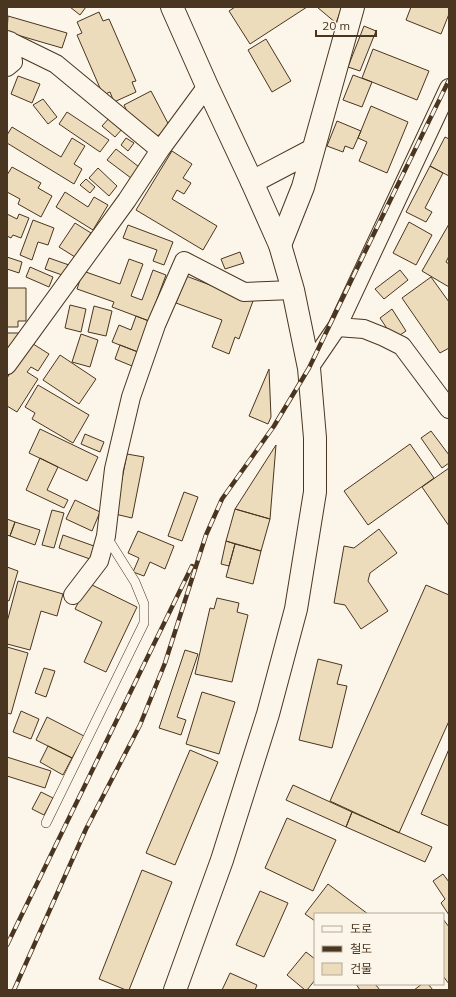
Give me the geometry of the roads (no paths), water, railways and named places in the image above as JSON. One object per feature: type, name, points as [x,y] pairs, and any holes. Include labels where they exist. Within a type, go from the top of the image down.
[{"type":"main road","points":[[172,7],[280,245],[293,290],[309,368],[315,438],[315,492],[296,609],[268,714],[222,860],[175,990]]},
{"type":"main road","points":[[280,245],[303,187],[353,7]]},
{"type":"main road","points":[[252,182],[313,150]]},
{"type":"street","points":[[8,40],[56,64],[160,150]]},
{"type":"street","points":[[7,67],[13,62],[8,40]]},
{"type":"street","points":[[7,365],[127,200],[160,150],[207,86]]},
{"type":"street","points":[[309,368],[337,327],[449,88]]},
{"type":"street","points":[[73,595],[99,561],[106,536],[114,469],[131,397],[156,325],[184,261],[244,292],[293,290]]},
{"type":"street","points":[[337,327],[364,329],[402,346],[449,409]]},
{"type":"lane","points":[[46,823],[144,622],[144,604],[138,589],[106,536]]},
{"type":"railway","points":[[14,990],[86,829],[140,725],[165,663],[206,535],[222,499],[274,426],[309,368],[449,80]]},
{"type":"railway","points":[[7,945],[192,566]]}]
